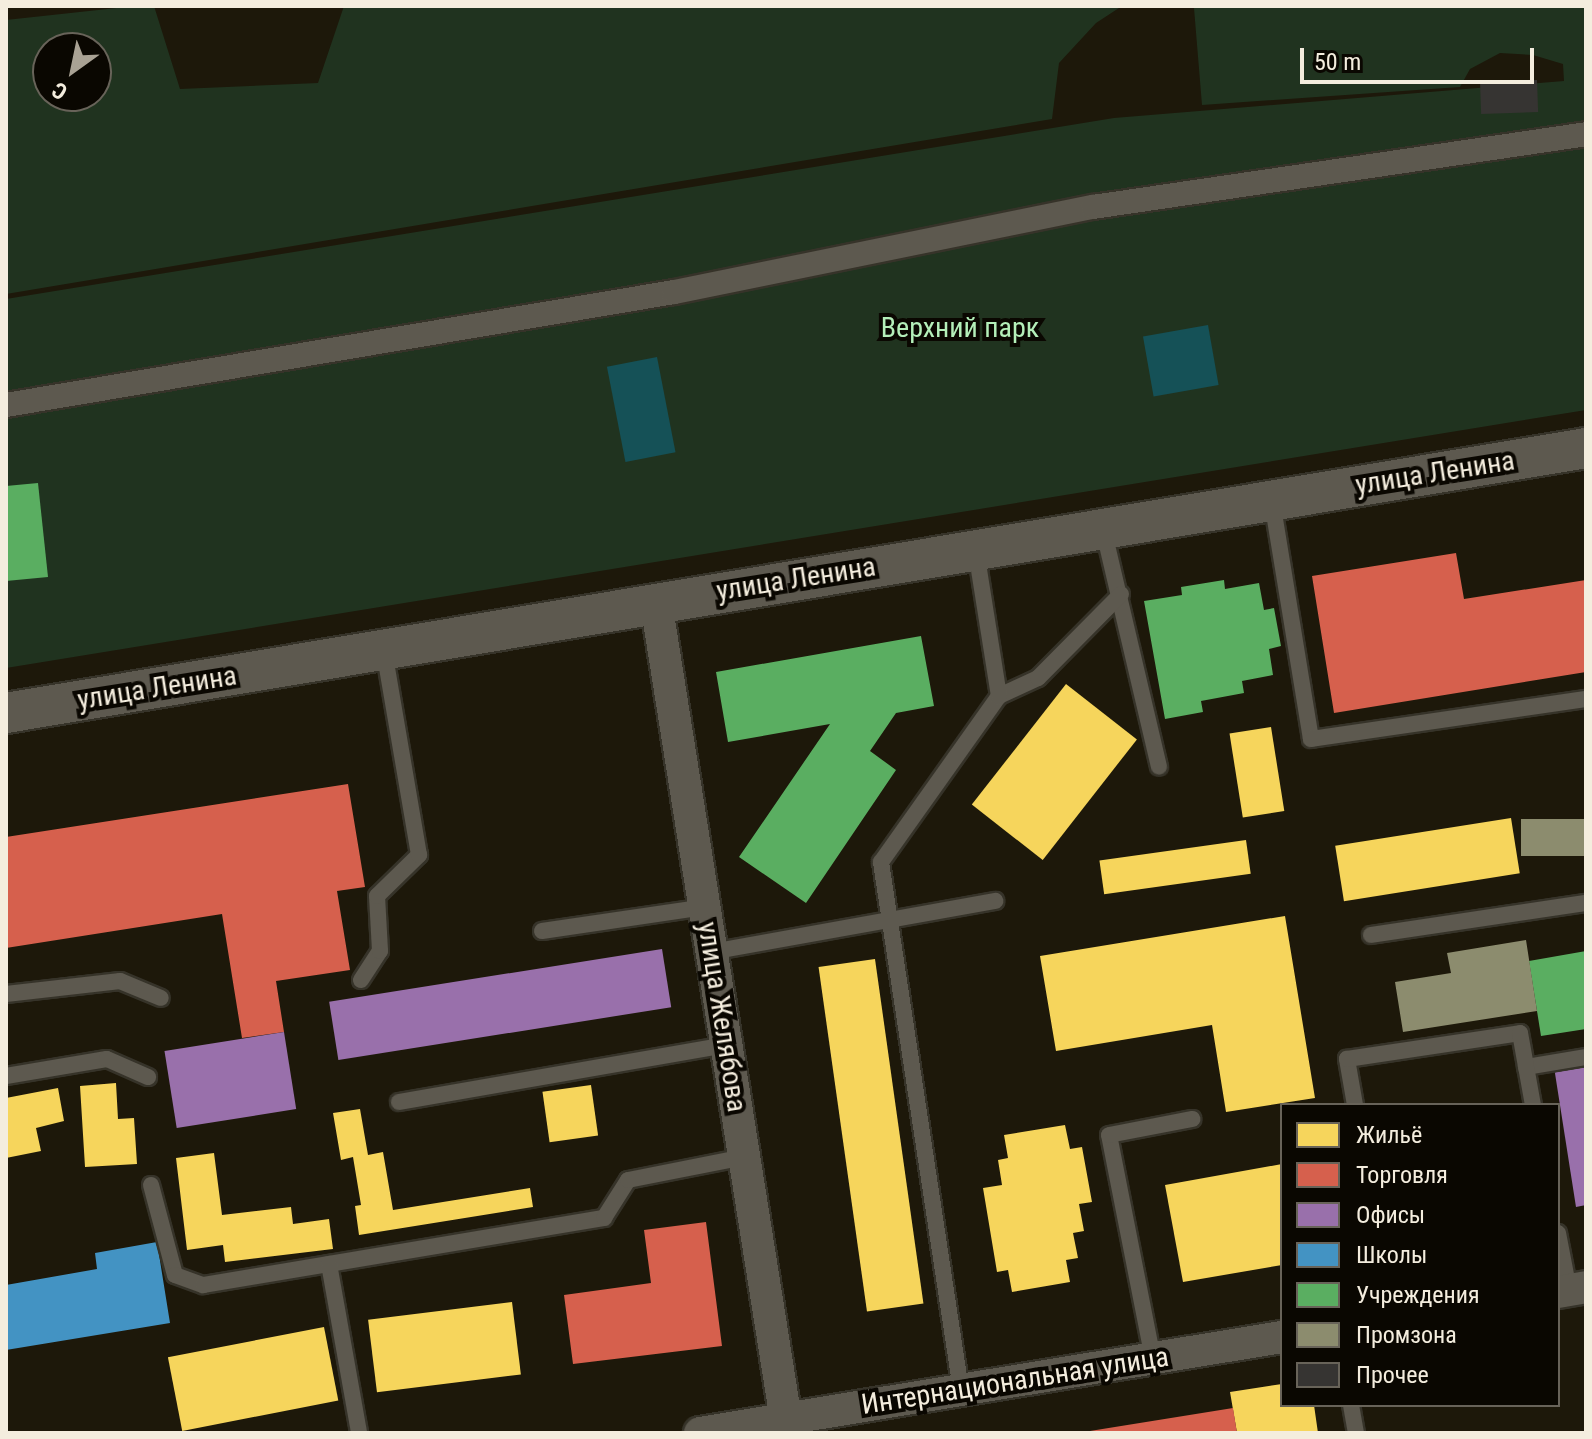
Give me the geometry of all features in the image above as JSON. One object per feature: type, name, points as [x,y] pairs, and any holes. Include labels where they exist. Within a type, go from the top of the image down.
[{"type":"street","points":[[6,405],[674,292],[1108,204],[1586,134]]},
{"type":"street","name":"улица Ленина","points":[[6,713],[1586,448]]},
{"type":"street","name":"улица Желябова","points":[[656,602],[787,1426]]},
{"type":"street","name":"Интернациональная улица","points":[[700,1433],[787,1426],[961,1390],[1280,1337]]},
{"type":"lane","points":[[1272,500],[1311,739],[1586,699]]},
{"type":"lane","points":[[1103,527],[1159,767]]},
{"type":"lane","points":[[975,549],[999,696]]},
{"type":"lane","points":[[961,1390],[881,862],[999,696],[1038,678],[1121,594]]},
{"type":"lane","points":[[361,980],[380,951],[377,896],[419,855],[384,650]]},
{"type":"lane","points":[[711,952],[995,901]]},
{"type":"lane","points":[[1371,935],[1586,903]]},
{"type":"lane","points":[[542,931],[704,907]]},
{"type":"lane","points":[[6,994],[120,981],[161,998]]},
{"type":"lane","points":[[1355,1103],[1347,1059],[1520,1033],[1533,1103]]},
{"type":"lane","points":[[399,1102],[726,1045]]},
{"type":"lane","points":[[1526,1067],[1586,1057]]},
{"type":"lane","points":[[6,1076],[107,1059],[148,1077]]},
{"type":"lane","points":[[1153,1359],[1109,1135],[1192,1119]]},
{"type":"lane","points":[[151,1185],[175,1275],[203,1285],[604,1218],[628,1180],[744,1157]]},
{"type":"lane","points":[[1560,1242],[1571,1290]]},
{"type":"lane","points":[[329,1264],[359,1433]]},
{"type":"lane","points":[[1351,1407],[1356,1433]]},
{"type":"green space","points":[[154,6],[180,89],[318,83],[344,6],[1122,6],[1096,23],[1059,63],[1052,119],[6,294],[6,20]]},
{"type":"green space","name":"Верхний парк","points":[[1189,6],[1586,6],[1586,410],[6,668],[6,299],[1114,118],[1564,81],[1563,64],[1533,55],[1500,53],[1470,69],[1460,87],[1202,105],[1194,8]]},
{"type":"water","points":[[1208,325],[1219,385],[1154,397],[1143,336]]},
{"type":"water","points":[[657,357],[676,452],[625,462],[607,367]]},
{"type":"building: Жильё","points":[[1066,684],[1137,739],[1043,860],[972,805]]},
{"type":"building: Жильё","points":[[1271,727],[1284,811],[1243,818],[1230,734]]},
{"type":"building: Жильё","points":[[1511,818],[1520,873],[1344,901],[1335,846]]},
{"type":"building: Жильё","points":[[1246,840],[1251,874],[1104,894],[1099,861]]},
{"type":"building: Жильё","points":[[1285,916],[1315,1098],[1226,1112],[1212,1025],[1056,1051],[1040,956]]},
{"type":"building: Жильё","points":[[875,959],[923,1304],[867,1312],[819,967]]},
{"type":"building: Жильё","points":[[116,1083],[118,1119],[134,1118],[137,1164],[85,1167],[80,1086]]},
{"type":"building: Жильё","points":[[591,1085],[598,1136],[550,1142],[542,1092]]},
{"type":"building: Жильё","points":[[58,1088],[64,1121],[36,1128],[41,1151],[6,1158],[6,1098]]},
{"type":"building: Жильё","points":[[360,1109],[368,1155],[383,1152],[393,1210],[530,1188],[533,1207],[359,1235],[355,1206],[361,1205],[353,1157],[341,1160],[333,1113]]},
{"type":"building: Жильё","points":[[1065,1125],[1070,1149],[1082,1147],[1092,1202],[1079,1204],[1084,1231],[1073,1233],[1078,1258],[1066,1260],[1070,1282],[1012,1292],[1008,1270],[997,1272],[983,1188],[1002,1185],[998,1160],[1008,1158],[1004,1135]]},
{"type":"building: Жильё","points":[[214,1153],[222,1215],[291,1207],[293,1224],[329,1219],[333,1249],[225,1262],[223,1245],[187,1250],[176,1158]]},
{"type":"building: Жильё","points":[[1280,1164],[1280,1265],[1183,1282],[1165,1185]]},
{"type":"building: Жильё","points":[[512,1302],[521,1374],[377,1392],[368,1320]]},
{"type":"building: Жильё","points":[[324,1327],[338,1401],[182,1431],[168,1357]]},
{"type":"building: Жильё","points":[[1280,1384],[1280,1407],[1314,1407],[1318,1433],[1237,1433],[1230,1392]]},
{"type":"building: Торговля","points":[[1456,553],[1464,599],[1586,580],[1586,672],[1334,713],[1312,576]]},
{"type":"building: Торговля","points":[[348,784],[365,887],[337,891],[350,970],[276,981],[284,1032],[242,1038],[222,914],[6,948],[6,837]]},
{"type":"building: Торговля","points":[[706,1222],[722,1346],[573,1364],[564,1295],[651,1283],[644,1230]]},
{"type":"building: Торговля","points":[[1233,1408],[1237,1433],[1090,1433],[1090,1431]]},
{"type":"building: Офисы","points":[[662,949],[671,1007],[338,1060],[329,1002]]},
{"type":"building: Офисы","points":[[284,1032],[296,1109],[177,1128],[164,1051]]},
{"type":"building: Офисы","points":[[1586,1062],[1586,1205],[1576,1207],[1560,1103],[1554,1067]]},
{"type":"building: Школы","points":[[157,1242],[170,1323],[6,1350],[6,1285],[97,1269],[95,1253]]},
{"type":"building: Учреждения","points":[[38,483],[48,577],[6,581],[6,486]]},
{"type":"building: Учреждения","points":[[1224,580],[1225,589],[1259,583],[1264,610],[1274,608],[1281,646],[1269,649],[1273,675],[1242,681],[1244,693],[1201,701],[1203,712],[1165,719],[1144,601],[1182,595],[1181,587]]},
{"type":"building: Учреждения","points":[[921,636],[934,706],[896,713],[870,751],[896,770],[806,903],[739,857],[830,724],[728,742],[716,672]]},
{"type":"building: Учреждения","points":[[1586,951],[1586,1029],[1541,1036],[1529,961]]},
{"type":"building: Промзона","points":[[1521,819],[1586,819],[1586,856],[1521,856]]},
{"type":"building: Промзона","points":[[1526,940],[1537,1011],[1403,1032],[1395,982],[1451,973],[1447,953]]},
{"type":"building: Прочее","points":[[1537,80],[1538,112],[1481,114],[1480,82]]}]
